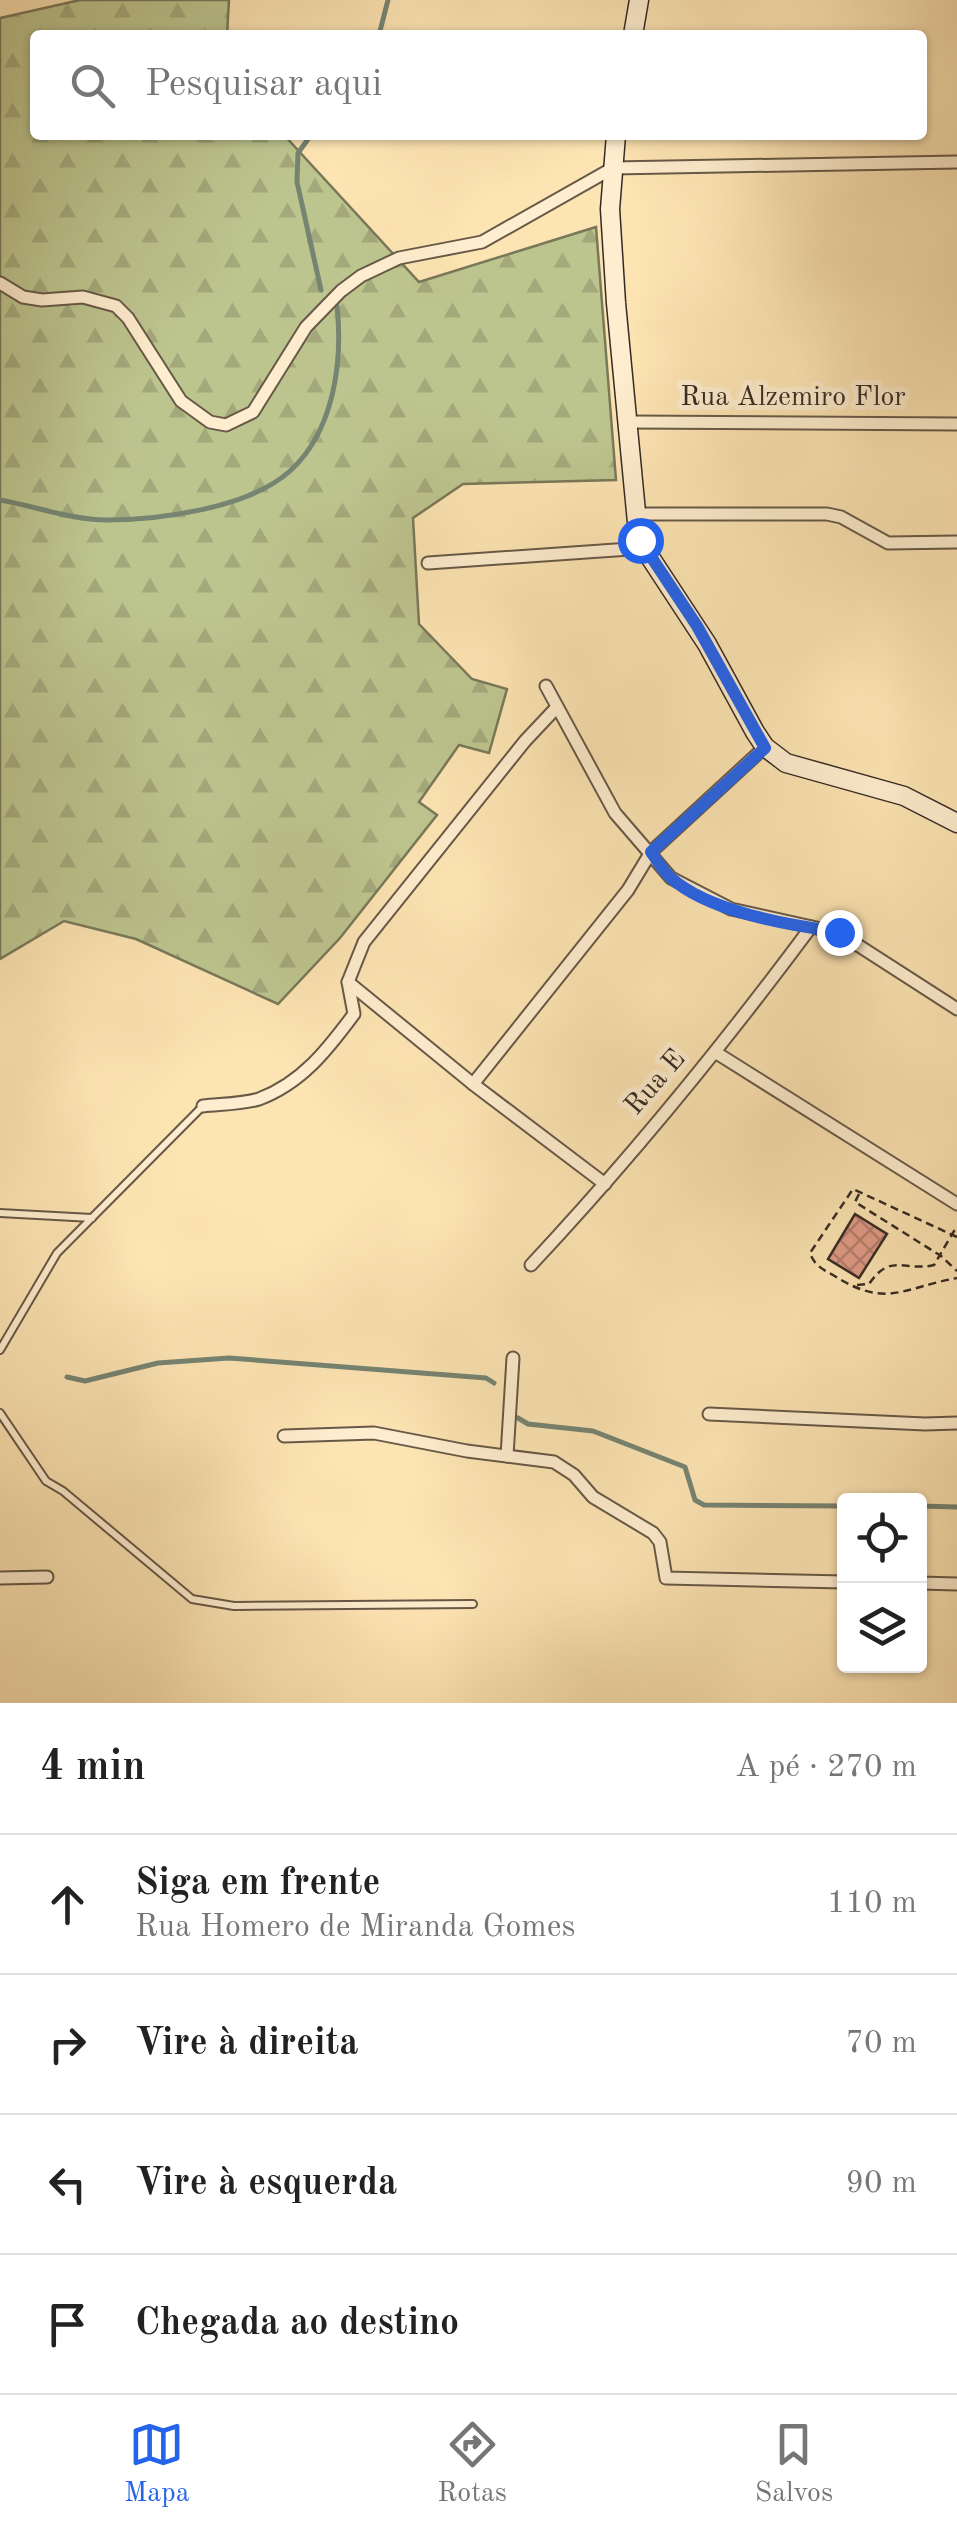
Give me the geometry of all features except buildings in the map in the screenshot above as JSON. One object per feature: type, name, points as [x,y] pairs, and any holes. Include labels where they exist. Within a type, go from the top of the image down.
[{"type":"street","points":[[634,30],[640,0]]},
{"type":"street","points":[[615,140],[610,209],[616,304],[630,422],[634,514],[644,548],[697,626],[765,748],[786,763],[904,796],[957,823]]},
{"type":"street","points":[[0,283],[23,297],[83,298],[116,306],[128,318],[181,401],[210,422],[226,425],[253,412],[306,327],[340,291],[361,276],[399,258],[482,242],[612,168],[957,162]]},
{"type":"street","name":"Rua Alzemiro Flor","points":[[630,422],[957,424]]},
{"type":"street","points":[[634,514],[834,515],[888,544],[957,542]]},
{"type":"street","points":[[428,563],[644,548]]},
{"type":"street","points":[[546,686],[615,813],[671,878],[731,909],[839,932],[957,1008]]},
{"type":"street","points":[[203,1106],[258,1099],[294,1080],[320,1058],[354,1014],[348,982],[364,942],[525,741],[557,707]]},
{"type":"street","points":[[473,1084],[628,890],[651,852],[765,748]]},
{"type":"street","name":"Rua E","points":[[531,1265],[605,1184],[715,1052],[810,927]]},
{"type":"street","points":[[348,982],[605,1184]]},
{"type":"street","points":[[715,1052],[957,1204]]},
{"type":"street","points":[[507,1456],[513,1358]]},
{"type":"street","points":[[709,1414],[925,1424],[957,1422]]},
{"type":"street","points":[[284,1436],[374,1433],[564,1467],[593,1497],[640,1523],[660,1542],[666,1578],[837,1582]]},
{"type":"street","points":[[0,1578],[47,1578]]},
{"type":"street","points":[[927,1584],[957,1584]]},
{"type":"lane","points":[[0,1350],[58,1253],[203,1106]]},
{"type":"lane","points":[[0,1213],[92,1218]]},
{"type":"lane","points":[[0,1413],[46,1481],[192,1600],[234,1606],[473,1604]]},
{"type":"path","points":[[954,1236],[854,1189],[810,1254],[816,1265],[866,1293],[892,1295],[957,1278]]},
{"type":"path","points":[[860,1192],[855,1202],[957,1270]]},
{"type":"path","points":[[857,1284],[868,1284],[882,1268],[892,1264],[921,1268],[934,1265],[957,1226]]},
{"type":"green space","points":[[80,0],[229,0],[227,30],[30,30],[30,140],[289,140],[419,282],[596,227],[616,480],[463,484],[413,518],[419,624],[472,679],[507,689],[489,753],[459,745],[419,802],[437,815],[340,938],[278,1004],[136,939],[64,921],[0,959],[0,18]]},
{"type":"waterway","points":[[380,30],[388,0]]},
{"type":"waterway","points":[[307,140],[298,153],[297,182],[321,290]]},
{"type":"waterway","points":[[0,500],[80,518],[128,519],[228,503],[273,484],[305,455],[326,416],[336,372],[337,306]]},
{"type":"waterway","points":[[67,1377],[85,1381],[158,1363],[229,1358],[486,1378],[494,1383]]},
{"type":"waterway","points":[[518,1418],[528,1424],[593,1431],[685,1467],[695,1500],[704,1505],[837,1506]]},
{"type":"waterway","points":[[927,1506],[957,1507]]},
{"type":"route","points":[[640,540],[697,626],[765,748],[651,852],[671,878],[731,909],[839,932]]}]
